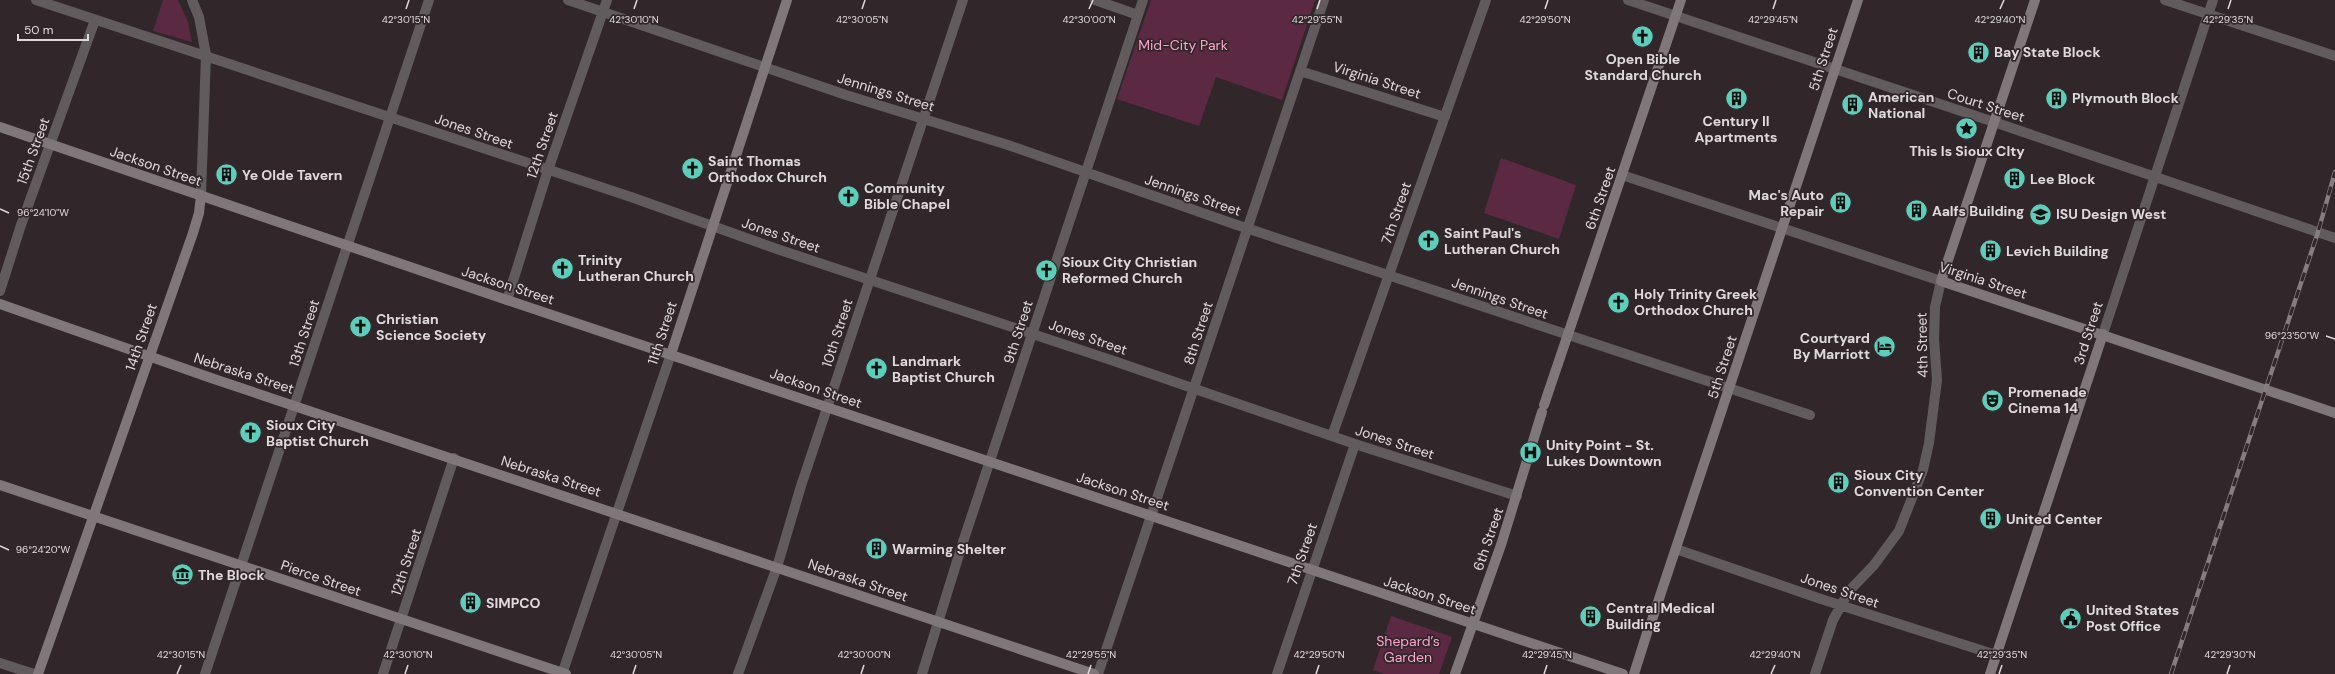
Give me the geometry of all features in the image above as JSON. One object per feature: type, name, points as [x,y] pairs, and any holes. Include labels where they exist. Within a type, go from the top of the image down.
[{"type":"main road","name":"11th Street","points":[[671,354],[787,0]]},
{"type":"main road","name":"6th Street","points":[[1455,674],[1517,496],[1543,409],[1681,0]]},
{"type":"main road","name":"5th Street","points":[[1634,674],[1858,0]]},
{"type":"main road","name":"4th Street","points":[[1941,281],[2035,0]]},
{"type":"main road","name":"Jackson Street","points":[[0,127],[346,246],[1623,674]]},
{"type":"main road","name":"14th Street","points":[[38,674],[193,233],[199,213],[201,195]]},
{"type":"main road","name":"Virginia Street","points":[[1941,281],[2103,334],[2335,413]]},
{"type":"main road","name":"Nebraska Street","points":[[0,304],[150,356],[1094,674]]},
{"type":"main road","name":"3rd Street","points":[[1990,674],[2103,334]]},
{"type":"main road","name":"Pierce Street","points":[[0,486],[564,674]]},
{"type":"street","name":"Jones Street","points":[[36,0],[391,117],[870,280],[1194,388],[1355,444],[1517,496]]},
{"type":"street","name":"14th Street","points":[[192,0],[199,17],[206,56],[201,195]]},
{"type":"street","name":"13th Street","points":[[205,674],[429,0]]},
{"type":"street","name":"Jennings Street","points":[[568,0],[604,11],[764,67],[924,118],[1568,336],[1810,415]]},
{"type":"street","name":"12th Street","points":[[507,300],[548,170],[607,0]]},
{"type":"street","name":"10th Street","points":[[738,674],[777,567],[827,407],[963,0]]},
{"type":"street","points":[[1095,0],[1138,15]]},
{"type":"street","name":"9th Street","points":[[922,674],[940,622],[963,542],[1143,0]]},
{"type":"street","name":"8th Street","points":[[1098,674],[1324,0]]},
{"type":"street","name":"7th Street","points":[[1332,436],[1486,0]]},
{"type":"street","name":"Court Street","points":[[1628,0],[1836,68],[2335,238]]},
{"type":"street","points":[[2165,0],[2335,56]]},
{"type":"street","name":"3rd Street","points":[[2103,334],[2214,0]]},
{"type":"street","name":"15th Street","points":[[0,291],[50,144],[95,20]]},
{"type":"street","name":"Virginia Street","points":[[1300,70],[1445,117]]},
{"type":"street","name":"Virginia Street","points":[[1622,175],[1941,281]]},
{"type":"street","name":"4th Street","points":[[1815,674],[1833,620],[1849,591],[1874,565],[1899,531],[1923,470],[1929,443],[1937,380],[1934,338],[1935,307],[1941,281]]},
{"type":"street","name":"11th Street","points":[[564,674],[616,512],[671,354]]},
{"type":"street","name":"7th Street","points":[[1277,674],[1355,444]]},
{"type":"street","name":"12th Street","points":[[383,674],[454,458]]},
{"type":"street","name":"Jones Street","points":[[1676,549],[1841,606],[1996,656]]},
{"type":"street","points":[[0,663],[34,674]]},
{"type":"green space","points":[[163,0],[178,0],[188,22],[192,42],[153,31]]},
{"type":"green space","name":"Mid-City Park","points":[[1151,0],[1315,0],[1282,100],[1216,77],[1199,126],[1117,99]]},
{"type":"green space","points":[[1501,158],[1576,185],[1559,239],[1484,213]]},
{"type":"green space","name":"Shepard’s Garden","points":[[1391,616],[1452,637],[1439,674],[1384,674],[1373,670]]},
{"type":"railway","points":[[2171,674],[2318,232],[2335,172]]},
{"type":"place","name":"Open Bible Standard Church","points":[[1643,37]]},
{"type":"place","name":"Bay State Block","points":[[1978,52]]},
{"type":"place","name":"Plymouth Block","points":[[2056,98]]},
{"type":"place","name":"Century II Apartments","points":[[1736,99]]},
{"type":"place","name":"American National","points":[[1852,105]]},
{"type":"place","name":"This Is Sioux CIty","points":[[1967,129]]},
{"type":"place","name":"Saint Thomas Orthodox Church","points":[[693,169]]},
{"type":"place","name":"Ye Olde Tavern","points":[[226,175]]},
{"type":"place","name":"Lee Block","points":[[2014,179]]},
{"type":"place","name":"Community Bible Chapel","points":[[848,196]]},
{"type":"place","name":"Mac's Auto Repair","points":[[1840,203]]},
{"type":"place","name":"Aalfs Building","points":[[1916,211]]},
{"type":"place","name":"ISU Design West","points":[[2041,214]]},
{"type":"place","name":"Saint Paul's Lutheran Church","points":[[1428,241]]},
{"type":"place","name":"Levich Building","points":[[1990,251]]},
{"type":"place","name":"Trinity Lutheran Church","points":[[563,268]]},
{"type":"place","name":"Sioux City Christian Reformed Church","points":[[1046,270]]},
{"type":"place","name":"Holy Trinity Greek Orthodox Church","points":[[1618,302]]},
{"type":"place","name":"Christian Science Society","points":[[361,327]]},
{"type":"place","name":"Courtyard By Marriott","points":[[1885,346]]},
{"type":"place","name":"Landmark Baptist Church","points":[[876,369]]},
{"type":"place","name":"Promenade Cinema 14","points":[[1993,400]]},
{"type":"place","name":"Sioux City Baptist Church","points":[[250,433]]},
{"type":"place","name":"Unity Point - St. Lukes Downtown","points":[[1531,453]]},
{"type":"place","name":"Sioux City Convention Center","points":[[1839,483]]},
{"type":"place","name":"United Center","points":[[1990,519]]},
{"type":"place","name":"Warming Shelter","points":[[876,549]]},
{"type":"place","name":"The Block","points":[[182,575]]},
{"type":"place","name":"SIMPCO","points":[[470,603]]},
{"type":"place","name":"Central Medical Building","points":[[1590,616]]},
{"type":"place","name":"United States Post Office","points":[[2070,618]]}]
